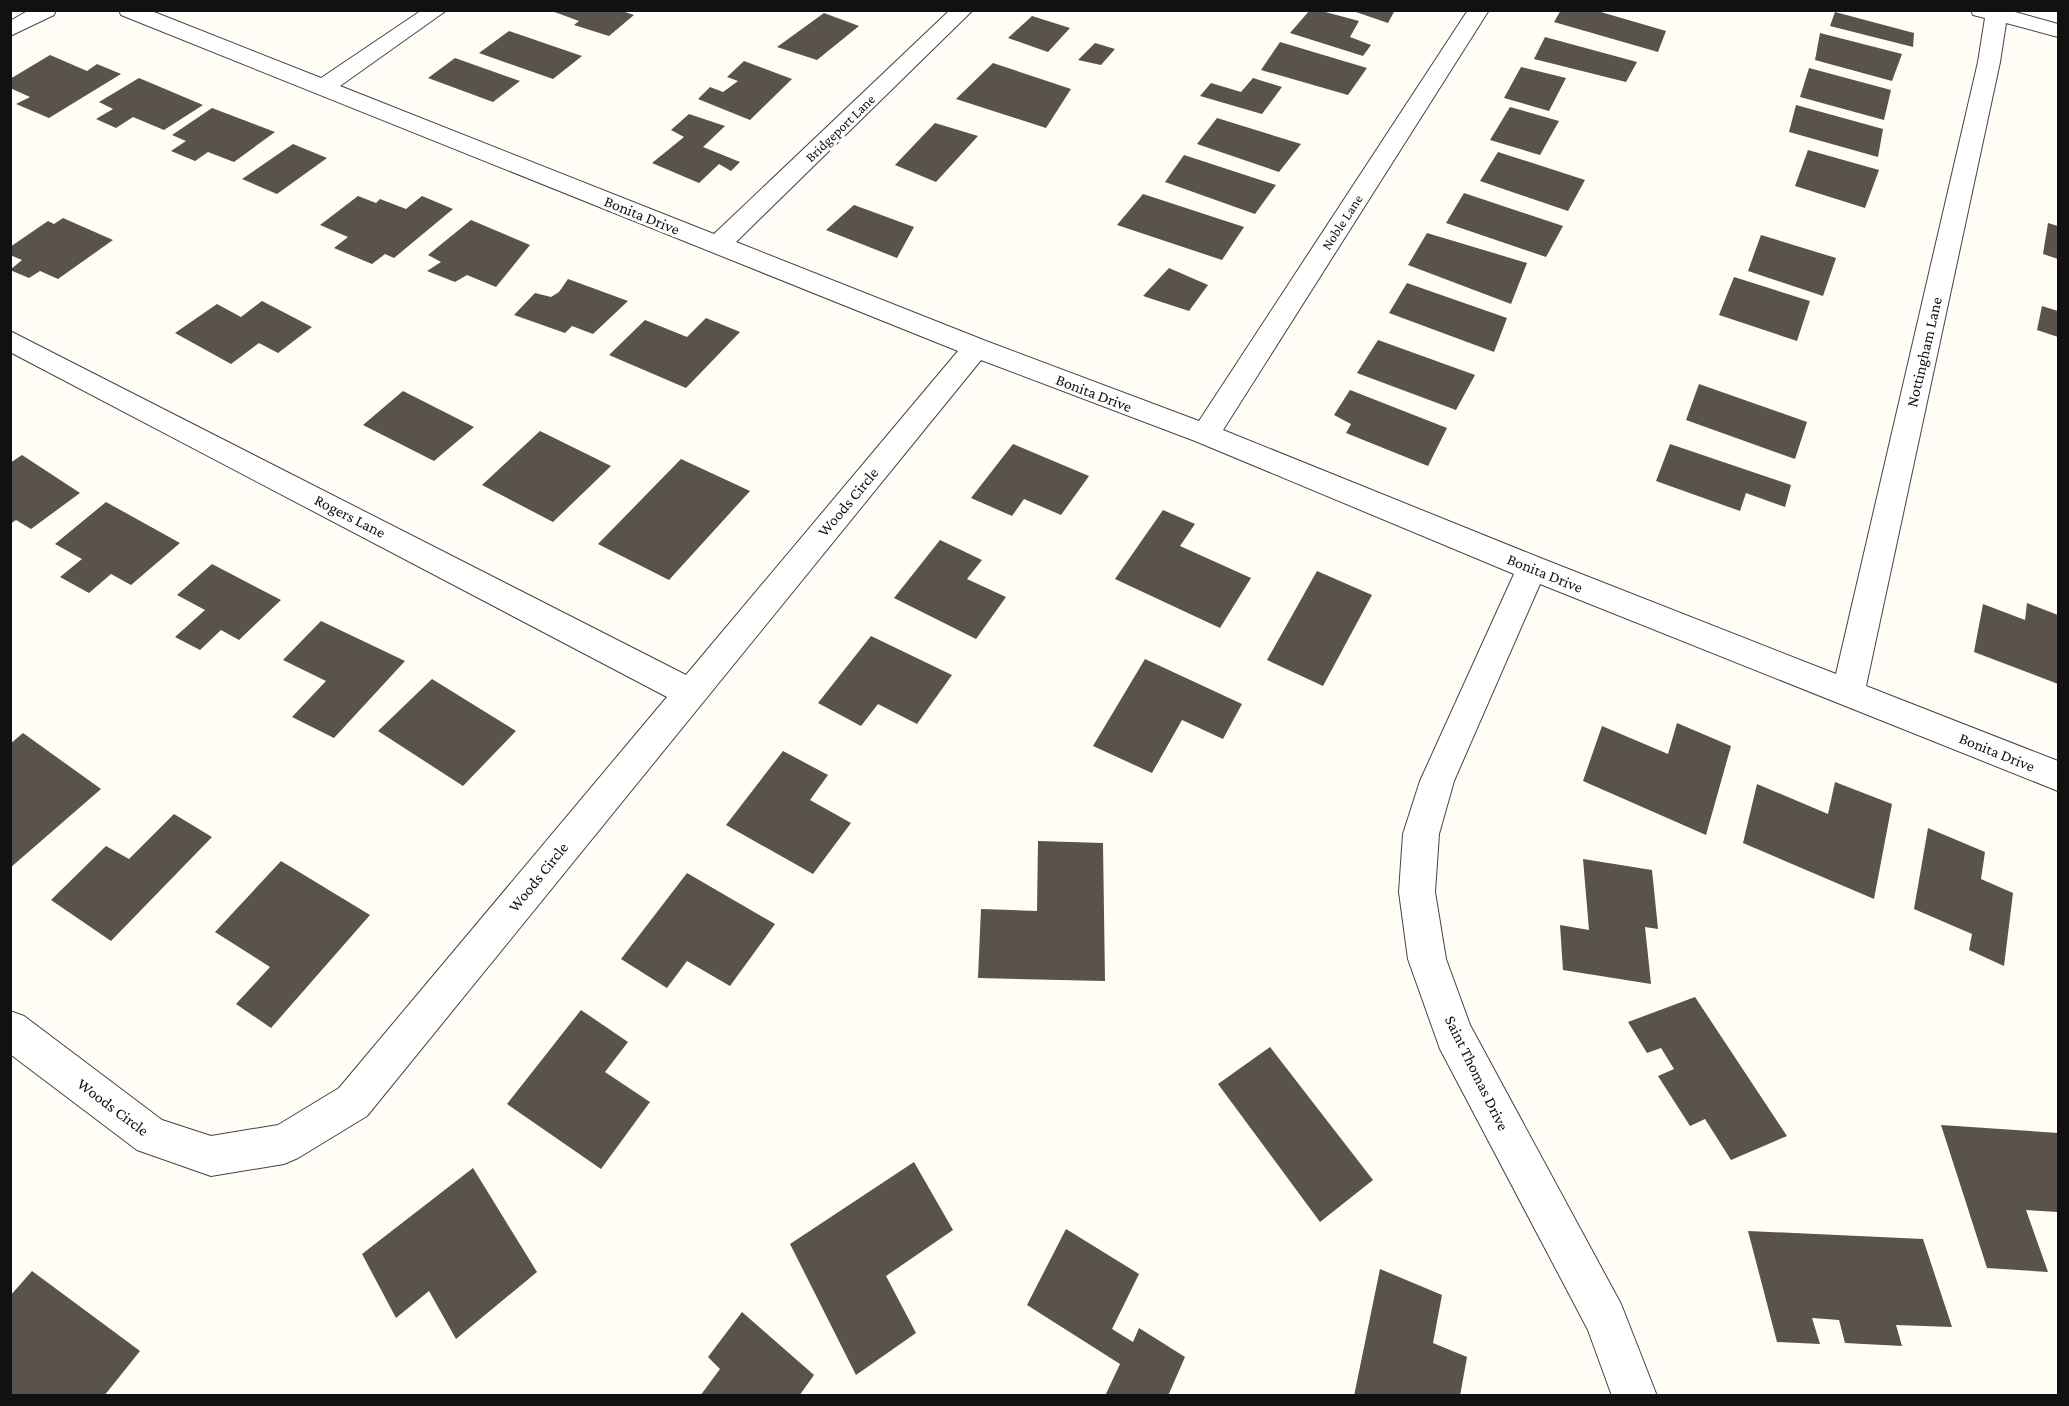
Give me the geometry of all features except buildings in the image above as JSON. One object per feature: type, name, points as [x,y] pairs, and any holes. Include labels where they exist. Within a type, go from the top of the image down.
[{"type":"street","points":[[10,30],[46,10]]},
{"type":"street","name":"Bonita Drive","points":[[129,10],[976,348],[1205,434],[1532,568],[2058,776]]},
{"type":"street","points":[[322,88],[437,10]]},
{"type":"street","name":"Bridgeport Lane","points":[[718,245],[963,10]]},
{"type":"street","name":"Noble Lane","points":[[1205,434],[1479,10]]},
{"type":"street","points":[[1991,12],[2058,30]]},
{"type":"street","name":"Nottingham Lane","points":[[1848,693],[1989,62],[1991,12]]},
{"type":"street","name":"Rogers Lane","points":[[10,340],[689,693]]},
{"type":"street","name":"Woods Circle","points":[[10,1030],[150,1136],[211,1156],[284,1144],[353,1102],[976,348]]},
{"type":"street","name":"Saint Thomas Drive","points":[[1532,568],[1437,781],[1421,834],[1417,892],[1428,959],[1454,1035],[1606,1319],[1635,1395]]}]
